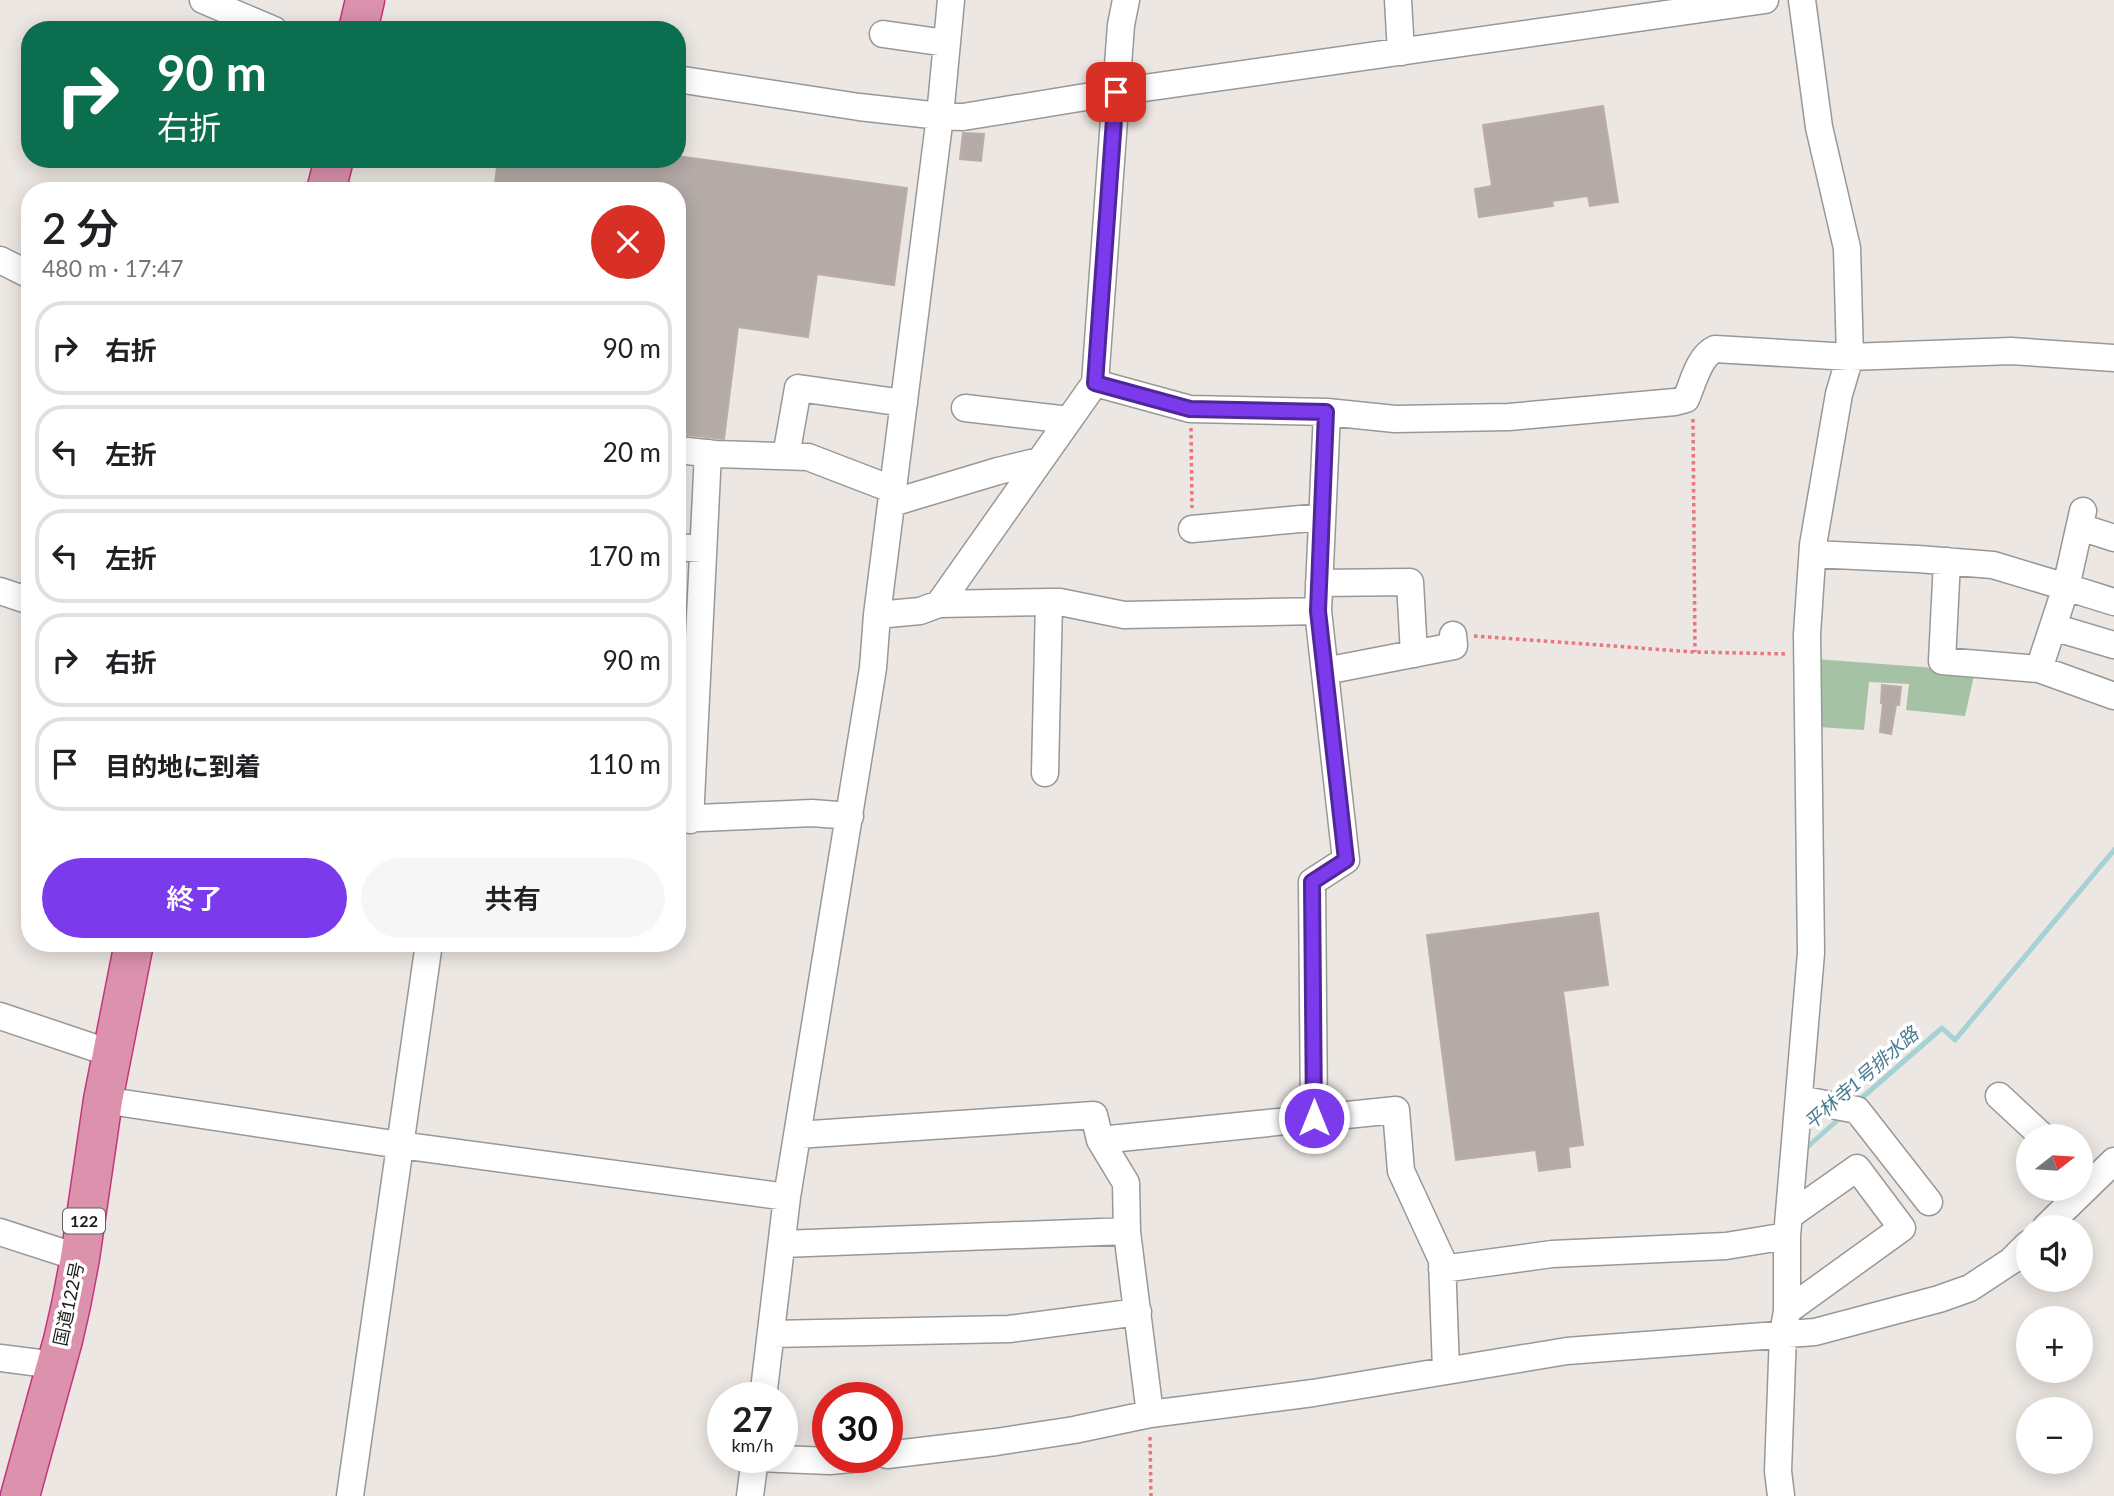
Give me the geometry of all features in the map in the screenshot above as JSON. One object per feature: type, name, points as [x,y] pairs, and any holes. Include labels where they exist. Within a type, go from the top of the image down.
[{"type":"highway","points":[[360,21],[365,0]]},
{"type":"highway","name":"国道122号","points":[[25,1495],[80,1258],[103,1100],[132,952]]},
{"type":"street","points":[[203,0],[253,21]]},
{"type":"street","points":[[765,1382],[787,1197],[873,667],[877,615],[940,116],[951,0]]},
{"type":"street","points":[[939,604],[1095,383],[1125,0]]},
{"type":"street","points":[[1398,0],[1401,52]]},
{"type":"street","points":[[686,80],[859,107],[963,117],[1116,92],[1765,0]]},
{"type":"street","points":[[1782,1496],[1778,1471],[1788,1226],[1811,953],[1808,655],[1813,554],[1839,394],[1850,356],[1847,248],[1819,127],[1802,0]]},
{"type":"street","points":[[883,34],[946,43]]},
{"type":"street","points":[[0,260],[21,270]]},
{"type":"street","points":[[1095,383],[1190,409],[1326,412],[1395,419],[1509,417],[1675,402],[1687,397],[1702,364],[1709,352],[1715,349],[1850,356],[2011,351],[2114,358]]},
{"type":"street","points":[[786,456],[798,388],[904,403]]},
{"type":"street","points":[[965,408],[1069,419]]},
{"type":"street","points":[[1314,1118],[1312,882],[1346,860],[1318,611],[1326,412]]},
{"type":"street","points":[[686,451],[808,457],[893,497],[1039,461]]},
{"type":"street","points":[[686,729],[690,548],[708,453]]},
{"type":"street","points":[[1192,529],[1322,517]]},
{"type":"street","points":[[2039,669],[2066,587],[2081,519],[2114,538]]},
{"type":"street","points":[[1813,554],[1993,565],[2114,602]]},
{"type":"street","points":[[1947,561],[1942,660],[2039,669],[2114,696]]},
{"type":"street","points":[[1320,583],[1410,582],[1414,654]]},
{"type":"street","points":[[0,591],[21,598]]},
{"type":"street","points":[[877,615],[920,611],[939,604],[1049,602],[1124,615],[1318,611]]},
{"type":"street","points":[[1045,773],[1049,602]]},
{"type":"street","points":[[2053,627],[2114,645]]},
{"type":"street","points":[[1325,671],[1454,646],[1452,635]]},
{"type":"street","points":[[686,819],[812,813],[850,816]]},
{"type":"street","points":[[351,1496],[428,952]]},
{"type":"street","points":[[0,1016],[113,1054]]},
{"type":"street","points":[[1999,1096],[2029,1124]]},
{"type":"street","points":[[1799,1099],[1857,1110],[1929,1202]]},
{"type":"street","points":[[103,1100],[400,1145],[787,1197]]},
{"type":"street","points":[[1100,1140],[1396,1110],[1401,1171],[1442,1260],[1446,1370]]},
{"type":"street","points":[[797,1135],[1094,1115],[1100,1140],[1126,1182],[1127,1231],[1150,1414]]},
{"type":"street","points":[[2093,1174],[2114,1161]]},
{"type":"street","points":[[1442,1269],[1552,1254],[1726,1246],[1788,1226],[1857,1168],[1902,1228],[1785,1322]]},
{"type":"street","points":[[2056,1215],[2067,1201]]},
{"type":"street","points":[[782,1244],[1127,1231]]},
{"type":"street","points":[[0,1232],[80,1258]]},
{"type":"street","points":[[903,1453],[1035,1436],[1150,1414],[1312,1393],[1567,1351],[1785,1322],[1815,1332],[1939,1299],[1970,1287],[2016,1256]]},
{"type":"street","points":[[771,1334],[1009,1329],[1138,1312]]},
{"type":"street","points":[[0,1358],[55,1365]]},
{"type":"street","points":[[750,1496],[753,1473]]},
{"type":"path","points":[[1687,397],[1693,418],[1695,652]]},
{"type":"path","points":[[1190,409],[1192,529]]},
{"type":"path","points":[[1452,635],[1695,652],[1808,655]]},
{"type":"path","points":[[1150,1414],[1151,1496]]},
{"type":"green space","points":[[1816,659],[1975,671],[1965,716],[1906,710],[1909,684],[1869,682],[1864,730],[1818,727]]},
{"type":"building","points":[[1603,106],[1618,202],[1590,206],[1588,196],[1552,201],[1553,206],[1479,217],[1475,189],[1492,186],[1483,125]]},
{"type":"building","points":[[963,133],[984,134],[981,161],[960,159]]},
{"type":"building","points":[[686,157],[907,188],[894,285],[817,274],[808,337],[738,327],[724,439],[686,435],[686,182],[495,182],[497,168],[686,168]]},
{"type":"building","points":[[1882,685],[1901,687],[1891,734],[1880,732]]},
{"type":"building","points":[[1598,913],[1608,985],[1563,991],[1583,1145],[1568,1147],[1570,1167],[1539,1171],[1536,1150],[1456,1160],[1427,935]]},
{"type":"waterway","name":"平林寺1号排水路","points":[[1856,1103],[1942,1028],[1955,1040],[2114,850]]},
{"type":"waterway","name":"平林寺1号排水路","points":[[1804,1150],[1841,1117]]},
{"type":"route","points":[[1116,92],[1095,383],[1190,409],[1326,412],[1318,611],[1346,860],[1312,882],[1314,1118]]}]
